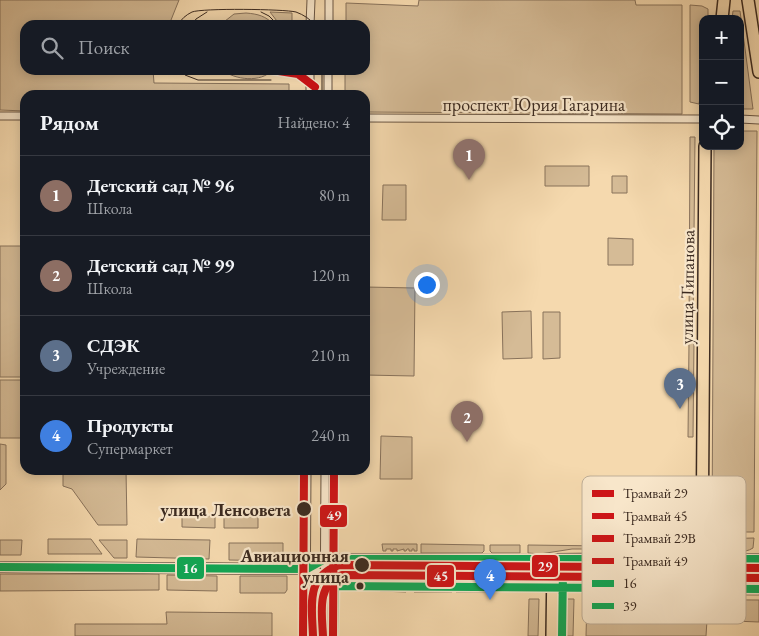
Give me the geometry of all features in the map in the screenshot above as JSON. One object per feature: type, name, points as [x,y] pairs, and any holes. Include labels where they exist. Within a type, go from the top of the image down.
[{"type":"main road","points":[[722,15],[724,0]]},
{"type":"main road","points":[[748,0],[759,72]]},
{"type":"main road","name":"улица Типанова","points":[[703,476],[705,150]]},
{"type":"main road","points":[[552,636],[552,560],[582,560]]},
{"type":"street","points":[[310,20],[311,0]]},
{"type":"street","points":[[328,20],[329,0]]},
{"type":"street","points":[[310,75],[310,90]]},
{"type":"street","points":[[328,75],[328,90]]},
{"type":"street","points":[[0,116],[20,116]]},
{"type":"street","name":"проспект Юрия Гагарина","points":[[370,118],[699,119]]},
{"type":"street","points":[[744,119],[759,120]]},
{"type":"street","points":[[306,636],[307,475]]},
{"type":"street","points":[[324,636],[325,475]]},
{"type":"street","points":[[307,569],[325,559],[552,560]]},
{"type":"street","points":[[746,559],[759,559]]},
{"type":"street","points":[[0,567],[307,569],[325,576],[582,577]]},
{"type":"street","points":[[746,579],[759,579]]},
{"type":"shaded area","points":[[0,0],[179,0],[171,20],[20,20],[20,75],[153,75],[154,83],[289,84],[289,90],[20,90],[20,111],[0,110]]},
{"type":"shaded area","points":[[419,0],[635,0],[636,5],[682,5],[682,114],[370,112],[370,90],[345,90],[345,75],[370,75],[370,20],[346,20],[346,3],[418,6]]},
{"type":"shaded area","points":[[690,5],[702,6],[708,9],[708,15],[699,15],[699,104],[690,102]]},
{"type":"shaded area","points":[[733,11],[740,11],[741,15],[732,15]]},
{"type":"shaded area","points":[[270,12],[292,13],[292,20],[276,20]]},
{"type":"shaded area","points":[[234,14],[254,14],[269,20],[226,20]]},
{"type":"shaded area","points":[[744,41],[753,109],[744,109]]},
{"type":"shaded area","points":[[232,75],[265,75],[248,79]]},
{"type":"shaded area","points":[[744,131],[757,131],[754,532],[746,532],[746,476],[712,476],[714,150],[744,150]]},
{"type":"shaded area","points":[[690,137],[695,137],[693,329],[689,329]]},
{"type":"shaded area","points":[[545,166],[589,166],[589,186],[545,186]]},
{"type":"shaded area","points":[[612,176],[627,176],[627,193],[612,193]]},
{"type":"shaded area","points":[[383,185],[406,185],[406,220],[382,220]]},
{"type":"shaded area","points":[[608,238],[633,239],[633,265],[608,265]]},
{"type":"shaded area","points":[[0,246],[20,246],[20,377],[0,377]]},
{"type":"shaded area","points":[[370,287],[415,288],[414,376],[370,375]]},
{"type":"shaded area","points":[[531,311],[532,358],[503,359],[502,312]]},
{"type":"shaded area","points":[[543,312],[560,312],[560,358],[543,359]]},
{"type":"shaded area","points":[[689,341],[694,341],[693,437],[688,437]]},
{"type":"shaded area","points":[[0,380],[20,380],[20,438],[0,438]]},
{"type":"shaded area","points":[[381,436],[412,437],[412,479],[380,479]]},
{"type":"shaded area","points":[[0,444],[6,445],[6,484],[0,490]]},
{"type":"shaded area","points":[[63,475],[126,475],[127,525],[98,525],[72,489],[63,486]]},
{"type":"shaded area","points":[[182,516],[215,516],[215,528],[182,527]]},
{"type":"shaded area","points":[[224,516],[258,517],[258,528],[224,528]]},
{"type":"shaded area","points":[[746,538],[754,538],[753,548],[746,551]]},
{"type":"shaded area","points":[[48,539],[91,539],[102,554],[48,554]]},
{"type":"shaded area","points":[[137,539],[210,540],[209,559],[136,557]]},
{"type":"shaded area","points":[[0,540],[22,540],[21,555],[0,555]]},
{"type":"shaded area","points":[[99,540],[127,540],[127,558],[114,558]]},
{"type":"shaded area","points":[[229,543],[283,543],[283,561],[229,560]]},
{"type":"shaded area","points":[[382,544],[417,544],[417,551],[414,551],[414,549],[412,551],[407,549],[404,551],[404,549],[397,551],[397,549],[393,549],[391,551],[391,549],[386,549],[386,551],[383,551]]},
{"type":"shaded area","points":[[421,544],[484,545],[484,551],[482,553],[421,553]]},
{"type":"shaded area","points":[[490,545],[520,545],[520,553],[492,553]]},
{"type":"shaded area","points":[[528,545],[582,546],[582,549],[540,554],[528,553]]},
{"type":"shaded area","points":[[0,574],[159,574],[159,590],[0,591]]},
{"type":"shaded area","points":[[167,575],[217,576],[217,591],[167,590]]},
{"type":"shaded area","points":[[240,576],[287,576],[287,590],[285,593],[240,593]]},
{"type":"shaded area","points":[[380,583],[404,583],[406,592],[380,591]]},
{"type":"shaded area","points":[[416,583],[452,583],[452,592],[414,592],[414,585]]},
{"type":"shaded area","points":[[459,585],[461,587],[468,585],[468,587],[472,588],[472,585],[475,585],[475,588],[479,588],[479,585],[482,585],[482,588],[492,588],[492,592],[456,592],[456,587],[459,587]]},
{"type":"shaded area","points":[[746,586],[759,586],[759,595],[746,595]]},
{"type":"shaded area","points":[[529,599],[539,599],[538,636],[528,636]]},
{"type":"shaded area","points":[[563,599],[574,599],[573,636],[563,636]]},
{"type":"shaded area","points":[[746,600],[759,600],[759,622],[746,622]]},
{"type":"shaded area","points":[[166,612],[272,613],[272,636],[75,636],[75,624],[167,624]]},
{"type":"shaded area","points":[[586,624],[707,624],[706,636],[586,636]]},
{"type":"tram line","points":[[182,20],[192,12],[243,9],[296,12],[310,20]]},
{"type":"tram line","points":[[195,20],[207,12]]},
{"type":"tram line","points":[[261,12],[273,20]]},
{"type":"tram line","points":[[185,75],[198,80],[271,80]]},
{"type":"tram line","name":"29В","points":[[299,75],[315,87]]},
{"type":"tram line","points":[[322,75],[322,90]]},
{"type":"tram line","name":"29В","points":[[303,636],[304,475]]},
{"type":"tram line","name":"49","points":[[333,636],[334,475]]},
{"type":"tram line","name":"29","points":[[313,636],[312,603],[316,584],[329,570],[340,565],[582,567]]},
{"type":"tram line","name":"29","points":[[746,568],[759,568]]},
{"type":"tram line","name":"45","points":[[323,636],[322,601],[324,592],[334,579],[342,575],[582,577]]},
{"type":"tram line","name":"45","points":[[746,578],[759,578]]},
{"type":"transit line","name":"16","points":[[0,567],[307,569],[325,559],[582,559]]},
{"type":"transit line","name":"16","points":[[746,559],[759,559]]},
{"type":"transit line","name":"39","points":[[562,636],[563,570]]},
{"type":"transit line","name":"39","points":[[334,636],[335,586],[582,588]]},
{"type":"transit line","name":"39","points":[[746,589],[759,589]]},
{"type":"place","name":"Детский сад № 96","points":[[469,180]]},
{"type":"place","name":"СДЭК","points":[[680,409]]},
{"type":"place","name":"Детский сад № 99","points":[[467,442]]},
{"type":"place","name":"улица Ленсовета","points":[[304,509]]},
{"type":"place","name":"Авиационная улица","points":[[362,565]]},
{"type":"place","name":"Продукты","points":[[490,600]]}]
